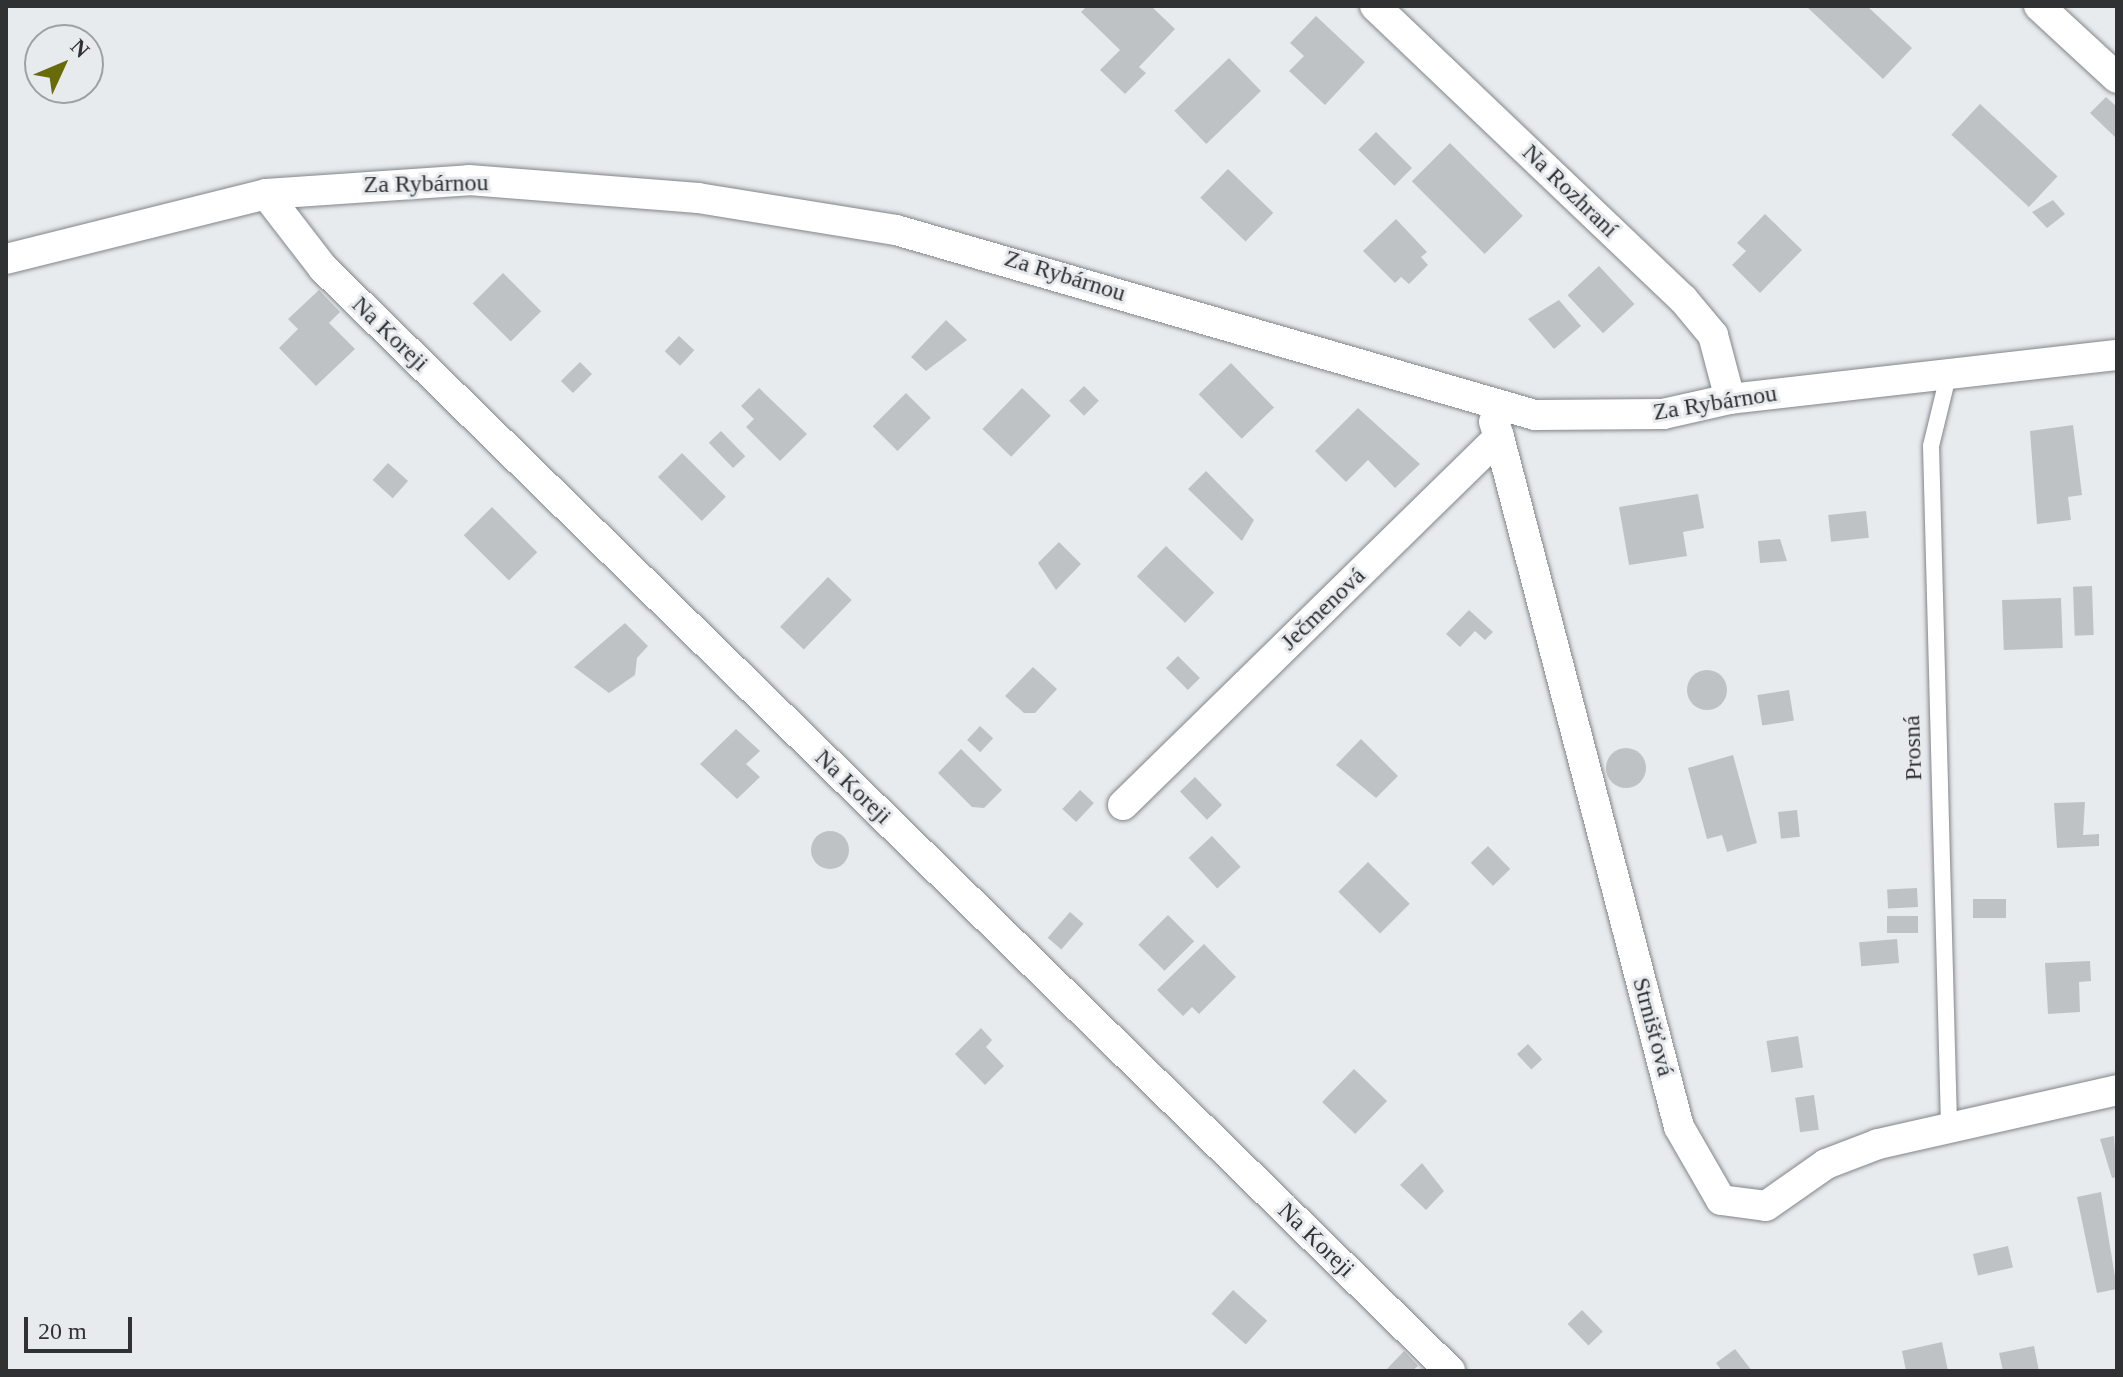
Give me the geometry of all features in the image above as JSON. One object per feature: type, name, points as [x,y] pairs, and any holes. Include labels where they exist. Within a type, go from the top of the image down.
[{"type":"street","name":"Na Rozhraní","points":[[1375,6],[1683,299],[1713,335],[1730,399]]},
{"type":"street","points":[[2039,6],[2117,78]]},
{"type":"street","name":"Za Rybárnou","points":[[6,259],[266,194],[469,180],[807,212],[975,249],[1489,404],[1535,415],[1663,414],[1730,399],[2117,355]]},
{"type":"street","name":"Na Koreji","points":[[266,194],[323,268],[1450,1371]]},
{"type":"street","points":[[1489,404],[1499,437]]},
{"type":"street","name":"Strnišťová","points":[[1499,437],[1679,1127],[1700,1174],[1721,1200],[1766,1206],[1826,1164],[1949,1125],[2117,1090]]},
{"type":"street","name":"Ječmenová","points":[[1123,805],[1499,437]]},
{"type":"lane","name":"Prosná","points":[[1949,372],[1931,446],[1949,1125]]},
{"type":"building","points":[[1087,6],[1151,6],[1175,29],[1139,67],[1146,73],[1125,94],[1100,70],[1120,50],[1081,12]]},
{"type":"building","points":[[1806,6],[1867,6],[1912,48],[1883,79]]},
{"type":"building","points":[[1316,16],[1365,62],[1325,105],[1289,71],[1304,56],[1290,43]]},
{"type":"building","points":[[1229,58],[1261,91],[1206,144],[1174,111]]},
{"type":"building","points":[[2106,97],[2117,107],[2117,139],[2090,113]]},
{"type":"building","points":[[1980,104],[2058,176],[2029,207],[1951,135]]},
{"type":"building","points":[[1376,132],[1412,168],[1394,186],[1358,150]]},
{"type":"building","points":[[1450,143],[1523,216],[1485,254],[1412,181]]},
{"type":"building","points":[[1228,169],[1273,213],[1246,242],[1200,198]]},
{"type":"building","points":[[2053,200],[2065,214],[2047,228],[2032,212]]},
{"type":"building","points":[[1765,214],[1802,250],[1760,293],[1732,265],[1746,251],[1737,243]]},
{"type":"building","points":[[1396,219],[1427,252],[1421,257],[1428,265],[1409,284],[1401,277],[1395,283],[1363,251]]},
{"type":"building","points":[[1599,266],[1634,304],[1603,333],[1568,295]]},
{"type":"building","points":[[503,273],[541,311],[511,342],[473,303]]},
{"type":"building","points":[[319,290],[340,312],[329,323],[355,349],[316,386],[279,348],[298,329],[288,319]]},
{"type":"building","points":[[1559,300],[1581,326],[1554,349],[1528,319]]},
{"type":"building","points":[[946,320],[967,340],[926,371],[911,357]]},
{"type":"building","points":[[679,336],[694,350],[680,366],[665,351]]},
{"type":"building","points":[[580,362],[592,374],[573,393],[561,381]]},
{"type":"building","points":[[1231,363],[1274,408],[1242,439],[1199,394]]},
{"type":"building","points":[[1084,386],[1099,401],[1084,416],[1069,401]]},
{"type":"building","points":[[759,388],[807,434],[780,461],[746,427],[754,419],[741,406]]},
{"type":"building","points":[[1022,388],[1051,416],[1011,457],[982,429]]},
{"type":"building","points":[[906,393],[931,418],[898,451],[873,426]]},
{"type":"building","points":[[1358,408],[1420,464],[1395,488],[1368,460],[1346,482],[1315,451]]},
{"type":"building","points":[[2073,425],[2082,495],[2068,497],[2071,520],[2037,524],[2030,431]]},
{"type":"building","points":[[721,431],[745,456],[733,468],[709,443]]},
{"type":"building","points":[[682,453],[726,497],[702,521],[658,477]]},
{"type":"building","points":[[388,463],[408,481],[393,498],[373,480]]},
{"type":"building","points":[[1206,471],[1254,520],[1242,541],[1188,489]]},
{"type":"building","points":[[1698,494],[1704,528],[1683,532],[1687,556],[1629,565],[1619,507]]},
{"type":"building","points":[[492,507],[537,552],[509,581],[464,535]]},
{"type":"building","points":[[1866,511],[1869,538],[1831,542],[1828,515]]},
{"type":"building","points":[[1780,539],[1787,561],[1760,563],[1758,541]]},
{"type":"building","points":[[1059,542],[1081,564],[1056,590],[1038,563]]},
{"type":"building","points":[[1166,546],[1214,593],[1185,623],[1137,576]]},
{"type":"building","points":[[828,577],[852,600],[804,650],[780,627]]},
{"type":"building","points":[[2092,586],[2094,635],[2075,636],[2073,587]]},
{"type":"building","points":[[2061,598],[2063,648],[2004,650],[2002,600]]},
{"type":"building","points":[[1469,610],[1493,632],[1485,640],[1475,631],[1460,647],[1446,634]]},
{"type":"building","points":[[625,623],[648,646],[637,658],[635,675],[609,693],[574,667]]},
{"type":"building","points":[[1178,656],[1200,678],[1188,690],[1166,668]]},
{"type":"building","points":[[1033,667],[1057,689],[1035,713],[1024,713],[1005,696]]},
{"type":"building","points":[[1707,670],[1721,676],[1727,690],[1721,704],[1707,710],[1693,704],[1687,690],[1693,676]]},
{"type":"building","points":[[1789,690],[1794,721],[1762,726],[1757,695]]},
{"type":"building","points":[[980,726],[993,738],[980,752],[967,740]]},
{"type":"building","points":[[736,729],[760,751],[746,764],[760,777],[737,799],[700,764]]},
{"type":"building","points":[[1361,739],[1398,776],[1376,798],[1336,765]]},
{"type":"building","points":[[1626,748],[1640,754],[1646,768],[1640,782],[1626,788],[1612,782],[1606,768],[1612,754]]},
{"type":"building","points":[[961,749],[1002,790],[984,808],[972,807],[938,773]]},
{"type":"building","points":[[1733,755],[1757,843],[1727,852],[1722,835],[1707,839],[1688,768]]},
{"type":"building","points":[[1195,777],[1222,805],[1207,820],[1180,792]]},
{"type":"building","points":[[1080,790],[1094,803],[1076,822],[1062,809]]},
{"type":"building","points":[[2085,802],[2083,835],[2099,834],[2099,846],[2057,848],[2054,803]]},
{"type":"building","points":[[1797,810],[1800,837],[1781,839],[1778,812]]},
{"type":"building","points":[[830,831],[843,837],[849,850],[843,863],[830,869],[817,863],[811,850],[817,837]]},
{"type":"building","points":[[1212,836],[1241,867],[1217,889],[1189,858]]},
{"type":"building","points":[[1488,846],[1510,869],[1493,886],[1471,863]]},
{"type":"building","points":[[1368,862],[1410,904],[1380,933],[1338,892]]},
{"type":"building","points":[[1917,888],[1918,907],[1888,909],[1887,890]]},
{"type":"building","points":[[1973,899],[2006,899],[2006,918],[1973,918]]},
{"type":"building","points":[[1070,912],[1084,924],[1061,949],[1048,938]]},
{"type":"building","points":[[1168,915],[1194,941],[1164,971],[1138,945]]},
{"type":"building","points":[[1887,916],[1918,916],[1918,933],[1887,933]]},
{"type":"building","points":[[1897,939],[1899,963],[1861,966],[1859,942]]},
{"type":"building","points":[[1204,944],[1236,977],[1199,1014],[1192,1007],[1183,1016],[1157,990]]},
{"type":"building","points":[[2090,961],[2091,981],[2079,982],[2080,1012],[2048,1014],[2045,963]]},
{"type":"building","points":[[981,1028],[992,1040],[986,1047],[1004,1066],[985,1085],[955,1054]]},
{"type":"building","points":[[1798,1036],[1803,1068],[1771,1073],[1766,1041]]},
{"type":"building","points":[[1528,1044],[1542,1059],[1531,1070],[1517,1054]]},
{"type":"building","points":[[1354,1069],[1387,1101],[1355,1134],[1322,1102]]},
{"type":"building","points":[[1814,1095],[1819,1130],[1800,1132],[1795,1098]]},
{"type":"building","points":[[2114,1136],[2117,1177],[2112,1178],[2100,1139]]},
{"type":"building","points":[[1422,1163],[1444,1191],[1426,1210],[1400,1185]]},
{"type":"building","points":[[2101,1192],[2117,1289],[2097,1293],[2077,1197]]},
{"type":"building","points":[[2008,1246],[2013,1267],[1978,1276],[1973,1254]]},
{"type":"building","points":[[1233,1290],[1267,1321],[1246,1345],[1212,1314]]},
{"type":"building","points":[[1582,1310],[1603,1332],[1588,1345],[1568,1324]]},
{"type":"building","points":[[1942,1342],[1948,1371],[1906,1371],[1902,1351]]},
{"type":"building","points":[[2034,1346],[2039,1371],[2003,1371],[1999,1353]]},
{"type":"building","points":[[1735,1349],[1752,1371],[1722,1371],[1716,1363]]},
{"type":"building","points":[[1404,1351],[1418,1366],[1412,1371],[1385,1371]]}]
